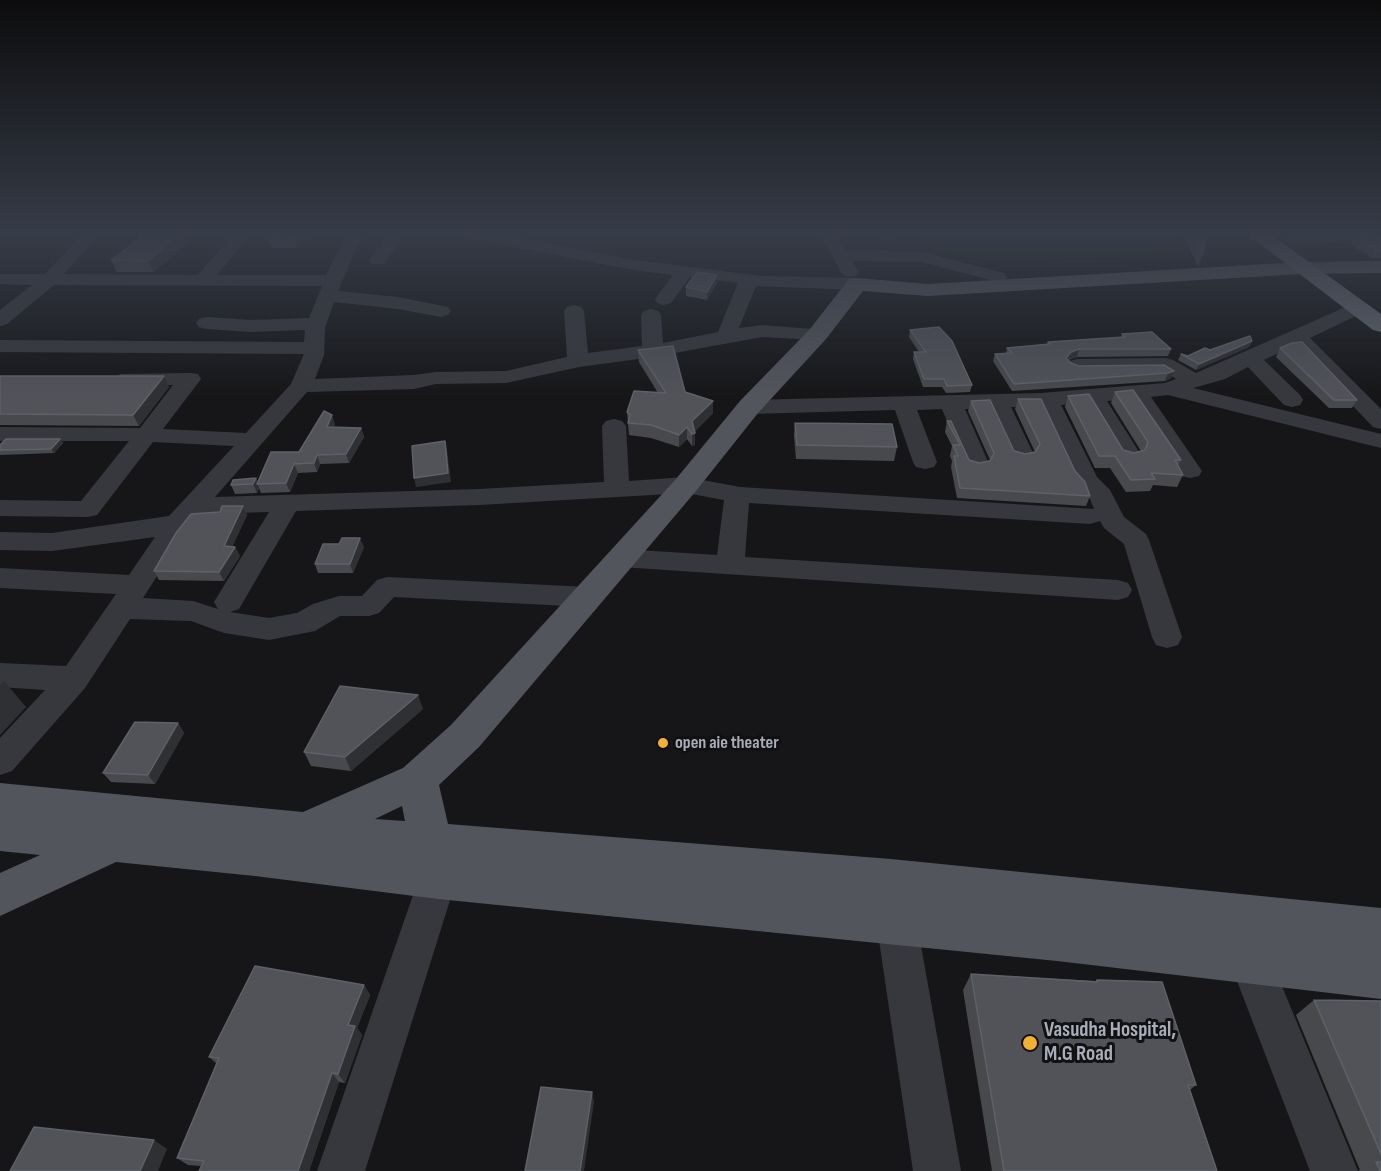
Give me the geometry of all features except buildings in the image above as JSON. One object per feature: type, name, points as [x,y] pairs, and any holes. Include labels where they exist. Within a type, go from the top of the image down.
[{"type":"highway","points":[[1335,288],[1357,308],[1381,325]]},
{"type":"highway","points":[[1362,288],[1381,301]]},
{"type":"main road","points":[[255,856],[304,831],[417,780],[465,736],[686,485],[749,407],[818,334],[854,288]]},
{"type":"main road","points":[[908,288],[928,290],[957,288]]},
{"type":"main road","points":[[417,780],[434,860]]},
{"type":"main road","points":[[0,801],[304,831],[434,860]]},
{"type":"main road","points":[[0,831],[255,856],[434,860],[893,901],[1381,932]]},
{"type":"main road","points":[[0,895],[113,843]]},
{"type":"main road","points":[[893,901],[1250,960],[1381,975]]},
{"type":"street","points":[[0,320],[39,288]]},
{"type":"street","points":[[311,288],[330,289],[441,310]]},
{"type":"street","points":[[664,299],[673,288]]},
{"type":"street","points":[[726,336],[746,288]]},
{"type":"street","points":[[0,761],[74,679],[185,515],[301,386],[314,355],[317,324],[330,289]]},
{"type":"street","points":[[749,407],[1047,400],[1167,389],[1195,382],[1357,308]]},
{"type":"street","points":[[574,311],[578,361]]},
{"type":"street","points":[[651,315],[652,351]]},
{"type":"street","points":[[206,323],[252,326],[317,324]]},
{"type":"street","points":[[301,386],[414,382],[436,378],[506,377],[578,361],[652,351],[762,331],[818,334]]},
{"type":"street","points":[[1297,336],[1381,422]]},
{"type":"street","points":[[0,346],[314,348]]},
{"type":"street","points":[[1251,358],[1292,400]]},
{"type":"street","points":[[1077,365],[1166,364],[1195,382]]},
{"type":"street","points":[[0,508],[88,509],[143,435],[190,379],[102,378]]},
{"type":"street","points":[[1167,389],[1381,441]]},
{"type":"street","points":[[1137,392],[1190,471]]},
{"type":"street","points":[[1093,396],[1129,455]]},
{"type":"street","points":[[1047,400],[1086,481],[1101,496],[1113,522],[1136,540],[1167,637]]},
{"type":"street","points":[[997,402],[1022,455]]},
{"type":"street","points":[[951,403],[977,464]]},
{"type":"street","points":[[904,404],[925,462]]},
{"type":"street","points":[[614,426],[617,490]]},
{"type":"street","points":[[0,434],[143,435],[251,440]]},
{"type":"street","points":[[0,541],[52,542],[146,530],[185,515],[287,504],[686,485],[740,495],[1090,516]]},
{"type":"street","points":[[730,566],[737,497],[740,495]]},
{"type":"street","points":[[229,602],[287,504]]},
{"type":"street","points":[[621,558],[1118,591]]},
{"type":"street","points":[[0,578],[137,585]]},
{"type":"street","points":[[121,608],[193,611],[224,622],[269,629],[304,623],[323,611],[339,606],[369,606],[387,587],[587,597]]},
{"type":"street","points":[[0,675],[74,679]]},
{"type":"street","points":[[341,1171],[434,860]]},
{"type":"street","points":[[893,901],[937,1171]]},
{"type":"street","points":[[1250,960],[1334,1171]]},
{"type":"place","name":"open aie theater","points":[[663,743]]},
{"type":"place","name":"Vasudha Hospital, M.G Road","points":[[1030,1043]]}]
